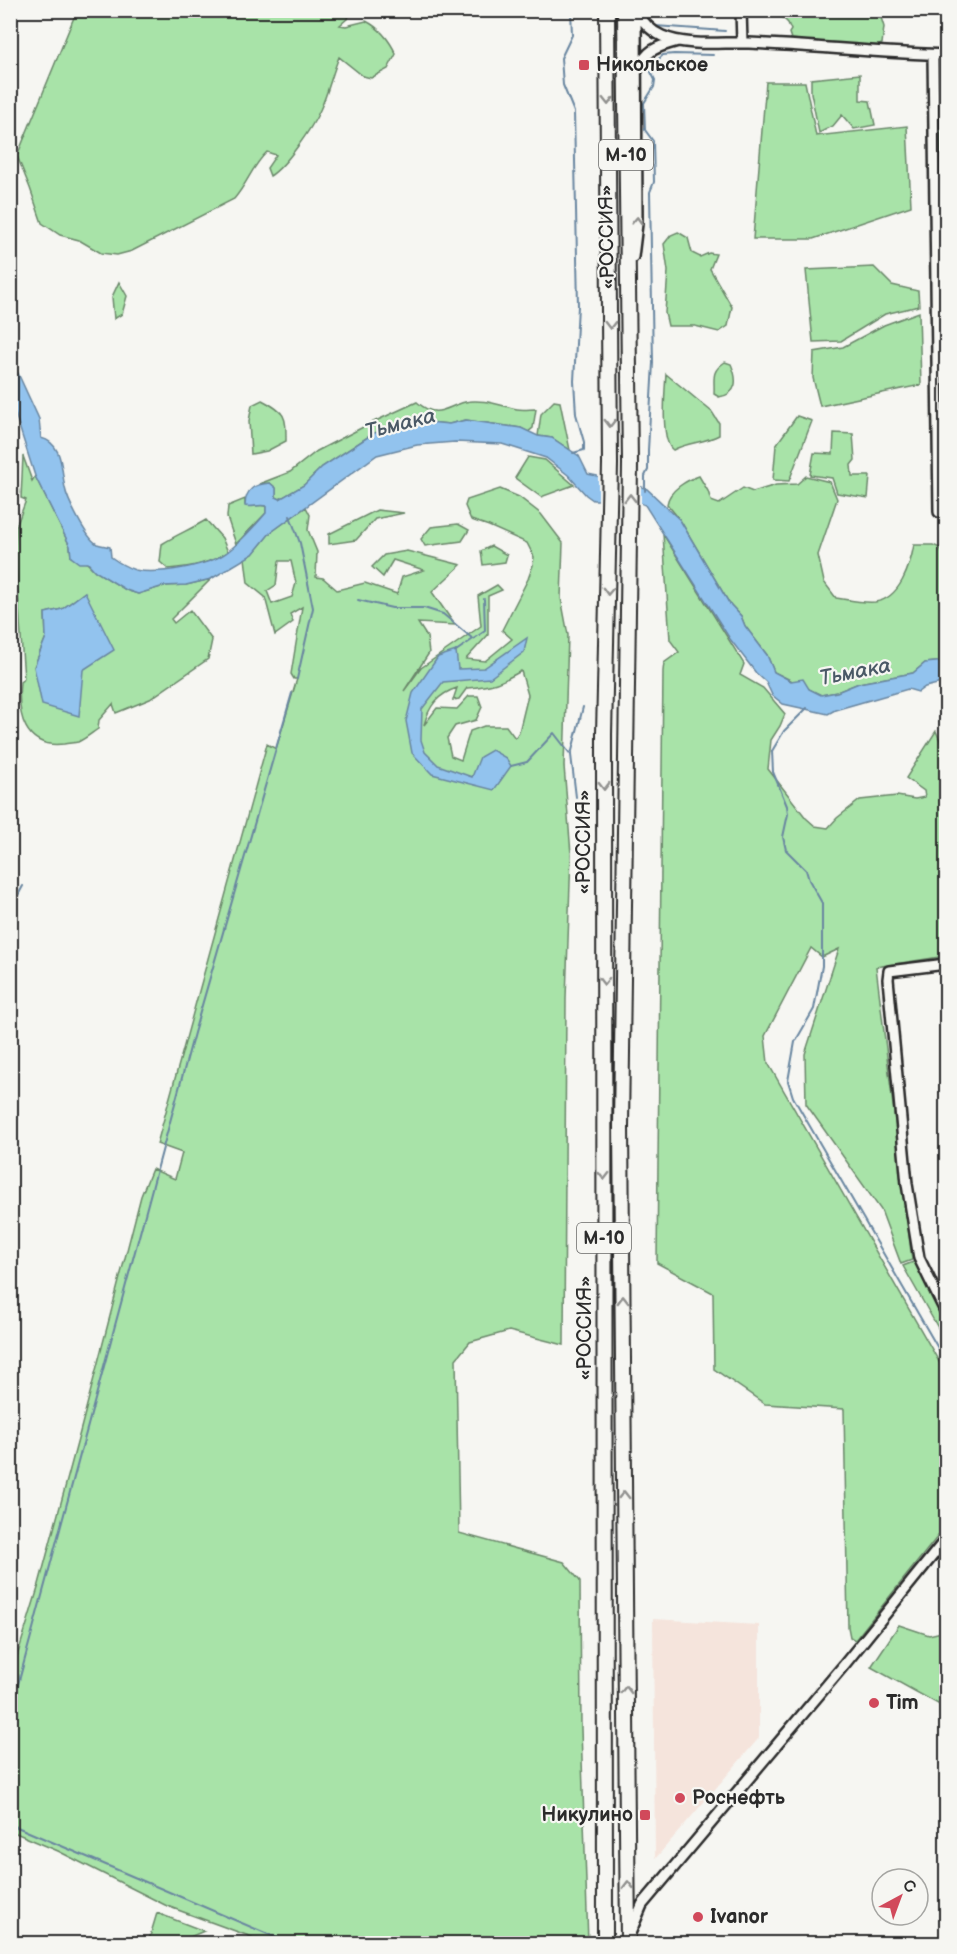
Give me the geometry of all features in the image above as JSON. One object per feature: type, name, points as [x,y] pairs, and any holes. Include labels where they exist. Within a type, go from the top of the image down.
[{"type":"highway","name":"«РОССИЯ»","points":[[605,1944],[604,734],[610,464],[607,10]]},
{"type":"highway","name":"«РОССИЯ»","points":[[625,10],[630,464],[621,1126],[628,1940]]},
{"type":"street","points":[[741,10],[742,43]]},
{"type":"street","points":[[628,300],[637,224],[636,11]]},
{"type":"street","points":[[636,11],[650,28],[662,36],[678,41],[946,55]]},
{"type":"street","points":[[636,73],[644,57],[655,47],[678,41]]},
{"type":"street","points":[[933,55],[939,512]]},
{"type":"street","points":[[946,964],[889,971],[888,979],[908,1184],[920,1258],[946,1313]]},
{"type":"street","points":[[628,1940],[642,1905],[844,1665],[946,1539]]},
{"type":"shaded area","name":"Роснефть","points":[[653,1619],[759,1625],[759,1738],[655,1859]]},
{"type":"green space","points":[[77,10],[352,11],[340,25],[346,26],[366,21],[384,34],[396,54],[388,69],[371,78],[363,76],[339,57],[316,118],[291,155],[270,176],[267,168],[276,155],[267,152],[257,163],[234,199],[132,251],[117,255],[101,253],[79,240],[60,235],[42,223],[17,156]]},
{"type":"green space","points":[[781,10],[879,11],[884,27],[882,44],[871,48],[791,39],[789,33],[791,30],[780,15]]},
{"type":"green space","points":[[946,65],[946,163],[938,161],[940,149],[936,91],[940,71]]},
{"type":"green space","points":[[860,74],[860,100],[870,101],[875,125],[854,129],[842,115],[833,126],[819,133],[811,93],[811,79]]},
{"type":"green space","points":[[766,82],[805,82],[816,136],[907,126],[911,206],[813,239],[753,239]]},
{"type":"green space","points":[[678,232],[688,238],[692,253],[700,257],[709,253],[716,254],[710,269],[732,307],[728,326],[719,332],[695,326],[668,326],[665,313],[668,271],[664,244],[671,235]]},
{"type":"green space","points":[[874,267],[892,285],[918,291],[919,306],[885,314],[841,341],[813,342],[806,270]]},
{"type":"green space","points":[[119,282],[127,296],[122,314],[114,319],[112,297]]},
{"type":"green space","points":[[919,312],[921,385],[820,406],[813,378],[814,352],[843,347],[884,325]]},
{"type":"green space","points":[[725,362],[731,364],[735,375],[735,385],[730,393],[719,397],[714,394],[714,376],[717,369]]},
{"type":"green space","points":[[666,374],[712,412],[719,423],[719,435],[673,450],[666,437],[664,403]]},
{"type":"green space","points":[[262,400],[276,408],[283,416],[286,425],[286,441],[267,451],[251,454],[249,421],[252,405]]},
{"type":"green space","points":[[471,401],[519,409],[536,409],[533,428],[528,432],[521,428],[466,420],[449,424],[429,422],[374,433],[322,467],[304,485],[280,499],[276,497],[276,488],[270,483],[259,484],[290,472],[317,451],[417,402],[436,411]]},
{"type":"green space","points":[[554,401],[560,402],[570,450],[552,438],[538,436],[541,414]]},
{"type":"green space","points":[[797,416],[812,421],[789,481],[773,480],[776,445]]},
{"type":"green space","points":[[834,433],[853,434],[855,460],[851,465],[852,476],[870,476],[868,498],[837,493],[832,478],[810,475],[814,453],[833,454]]},
{"type":"green space","points":[[23,456],[32,481],[35,476],[70,546],[71,557],[87,563],[95,571],[126,590],[138,594],[164,586],[186,585],[211,579],[171,619],[174,623],[190,610],[212,640],[208,659],[150,699],[116,713],[113,704],[99,720],[98,729],[78,742],[51,744],[40,741],[26,727],[22,717],[19,694],[20,682],[24,679],[15,551],[16,527],[26,500],[21,498]],"holes":[[[85,592],[34,667],[46,637],[45,613],[62,609]]]},
{"type":"green space","points":[[528,457],[545,460],[574,485],[541,497],[515,478]]},
{"type":"green space","points":[[699,476],[711,501],[719,504],[743,488],[753,492],[776,485],[797,484],[806,476],[830,482],[837,499],[818,555],[824,582],[836,598],[865,602],[884,600],[891,595],[902,580],[914,545],[933,545],[940,548],[946,561],[946,661],[925,663],[913,673],[859,683],[837,692],[821,695],[774,672],[767,655],[745,626],[741,616],[729,603],[680,520],[667,504],[675,490]]},
{"type":"green space","points":[[500,489],[519,497],[541,514],[563,543],[561,598],[568,635],[564,766],[571,854],[566,998],[564,1345],[509,1331],[470,1342],[456,1359],[459,1533],[564,1562],[580,1581],[581,1729],[588,1943],[268,1943],[167,1906],[58,1851],[11,1831],[11,1676],[38,1588],[141,1196],[152,1169],[175,1179],[182,1153],[157,1144],[267,744],[276,749],[297,679],[294,679],[291,674],[302,607],[290,614],[293,622],[275,635],[265,597],[248,583],[245,558],[253,554],[270,533],[306,507],[310,515],[308,530],[317,552],[316,577],[323,578],[337,590],[365,583],[397,594],[402,577],[424,570],[393,560],[383,577],[372,567],[384,555],[407,551],[461,565],[432,592],[455,625],[418,623],[427,637],[429,653],[404,691],[421,668],[481,626],[478,596],[497,585],[502,590],[488,596],[488,635],[466,659],[485,661],[512,639],[502,630],[528,579],[534,557],[527,543],[471,520],[465,506],[467,500]],"holes":[[[279,561],[291,561],[296,583],[292,597],[272,604],[267,591],[276,585]],[[521,671],[528,695],[519,732],[515,738],[506,726],[484,726],[470,731],[461,760],[451,756],[447,738],[455,726],[476,720],[482,707],[478,696],[469,696],[457,709],[437,708],[424,725],[432,707],[445,694],[457,688],[453,700],[459,699],[467,688],[496,683]]]},
{"type":"green space","points":[[245,499],[245,505],[266,506],[266,513],[236,544],[227,517],[228,506]]},
{"type":"green space","points":[[377,510],[404,513],[375,519],[356,540],[329,544],[329,534]]},
{"type":"green space","points":[[206,520],[222,538],[228,552],[206,562],[184,567],[168,569],[160,562],[162,544]]},
{"type":"green space","points":[[458,524],[469,530],[462,541],[425,546],[421,539],[431,527]]},
{"type":"green space","points":[[663,534],[744,664],[740,675],[763,688],[785,714],[771,740],[768,769],[806,818],[815,826],[828,828],[860,800],[897,796],[915,799],[925,797],[924,791],[906,778],[936,731],[946,754],[946,956],[876,967],[912,1260],[901,1264],[881,1210],[806,1104],[805,1054],[839,949],[822,957],[811,948],[765,1036],[768,1063],[946,1374],[946,1526],[855,1640],[850,1637],[848,1627],[844,1409],[765,1404],[714,1369],[713,1293],[657,1263],[663,671],[664,663],[679,652],[670,640]]},
{"type":"green space","points":[[491,546],[507,555],[505,562],[483,565],[481,551]]},
{"type":"green space","points":[[916,1261],[946,1321],[946,1342],[903,1266]]},
{"type":"green space","points":[[899,1625],[929,1635],[946,1631],[946,1714],[940,1705],[871,1667]]},
{"type":"green space","points":[[157,1913],[204,1931],[176,1943],[148,1943]]},
{"type":"water","points":[[10,325],[16,342],[11,358],[39,419],[41,438],[53,445],[60,458],[66,493],[73,509],[93,540],[97,544],[110,547],[111,557],[132,569],[169,570],[218,558],[237,544],[266,513],[266,506],[245,506],[245,500],[252,488],[270,483],[276,488],[276,497],[280,499],[304,485],[322,467],[374,433],[429,422],[449,424],[466,420],[521,428],[538,436],[552,438],[579,456],[588,474],[647,489],[680,520],[729,603],[741,616],[745,626],[767,655],[774,672],[791,681],[803,679],[809,689],[821,695],[837,692],[859,683],[913,673],[925,663],[946,661],[946,682],[925,687],[918,692],[908,689],[828,714],[783,704],[772,695],[766,682],[756,673],[730,639],[645,505],[634,500],[593,500],[568,475],[546,458],[502,444],[455,442],[417,445],[377,455],[270,533],[253,554],[211,579],[186,585],[164,586],[138,594],[126,590],[95,571],[88,563],[79,563],[71,557],[70,546],[35,476],[11,401]]},
{"type":"water","points":[[85,592],[114,650],[83,670],[79,716],[42,705],[34,667],[46,637],[45,613],[62,609]]},
{"type":"water","points":[[527,638],[524,652],[490,678],[443,682],[422,709],[421,740],[425,752],[438,765],[472,777],[480,757],[492,750],[506,758],[511,766],[494,790],[432,774],[412,753],[406,721],[413,693],[438,657],[456,651],[458,669],[484,668]]},
{"type":"pier","points":[[598,473],[641,484],[641,506],[633,503],[598,503]]},
{"type":"waterway","points":[[571,10],[572,35],[561,58],[563,85],[574,112],[578,306],[574,381],[576,414],[584,442],[584,450],[573,453]]},
{"type":"waterway","points":[[644,10],[648,19],[655,26],[725,31]]},
{"type":"waterway","points":[[645,491],[653,363],[650,192],[654,182],[653,141],[645,130],[644,103],[654,87],[655,80],[649,68],[663,55],[713,55]]},
{"type":"waterway","points":[[290,516],[300,543],[313,608],[297,679]]},
{"type":"waterway","points":[[456,651],[485,631],[484,599]]},
{"type":"waterway","points":[[358,600],[392,608],[424,608],[443,614],[473,639]]},
{"type":"waterway","points":[[10,1714],[194,1033],[292,693]]},
{"type":"waterway","points":[[576,797],[571,755],[583,707]]},
{"type":"waterway","points":[[807,708],[784,731],[772,751],[773,772],[787,806],[788,814],[783,837],[786,850],[806,870],[822,903],[822,966],[814,1009],[795,1042],[788,1081],[793,1097],[946,1362]]},
{"type":"waterway","points":[[511,766],[527,762],[554,733],[571,755]]},
{"type":"waterway","points":[[10,910],[23,886]]},
{"type":"waterway","points":[[10,1824],[291,1944]]},
{"type":"place","name":"Никольское","points":[[584,65]]},
{"type":"place","name":"Tim","points":[[874,1703]]},
{"type":"place","name":"Роснефть","points":[[680,1798]]},
{"type":"place","name":"Никулино","points":[[645,1815]]},
{"type":"place","name":"Ivanor","points":[[698,1917]]},
{"type":"water label","name":"Тьмака","points":[[400,424]]},
{"type":"water label","name":"Тьмака","points":[[855,672]]}]
